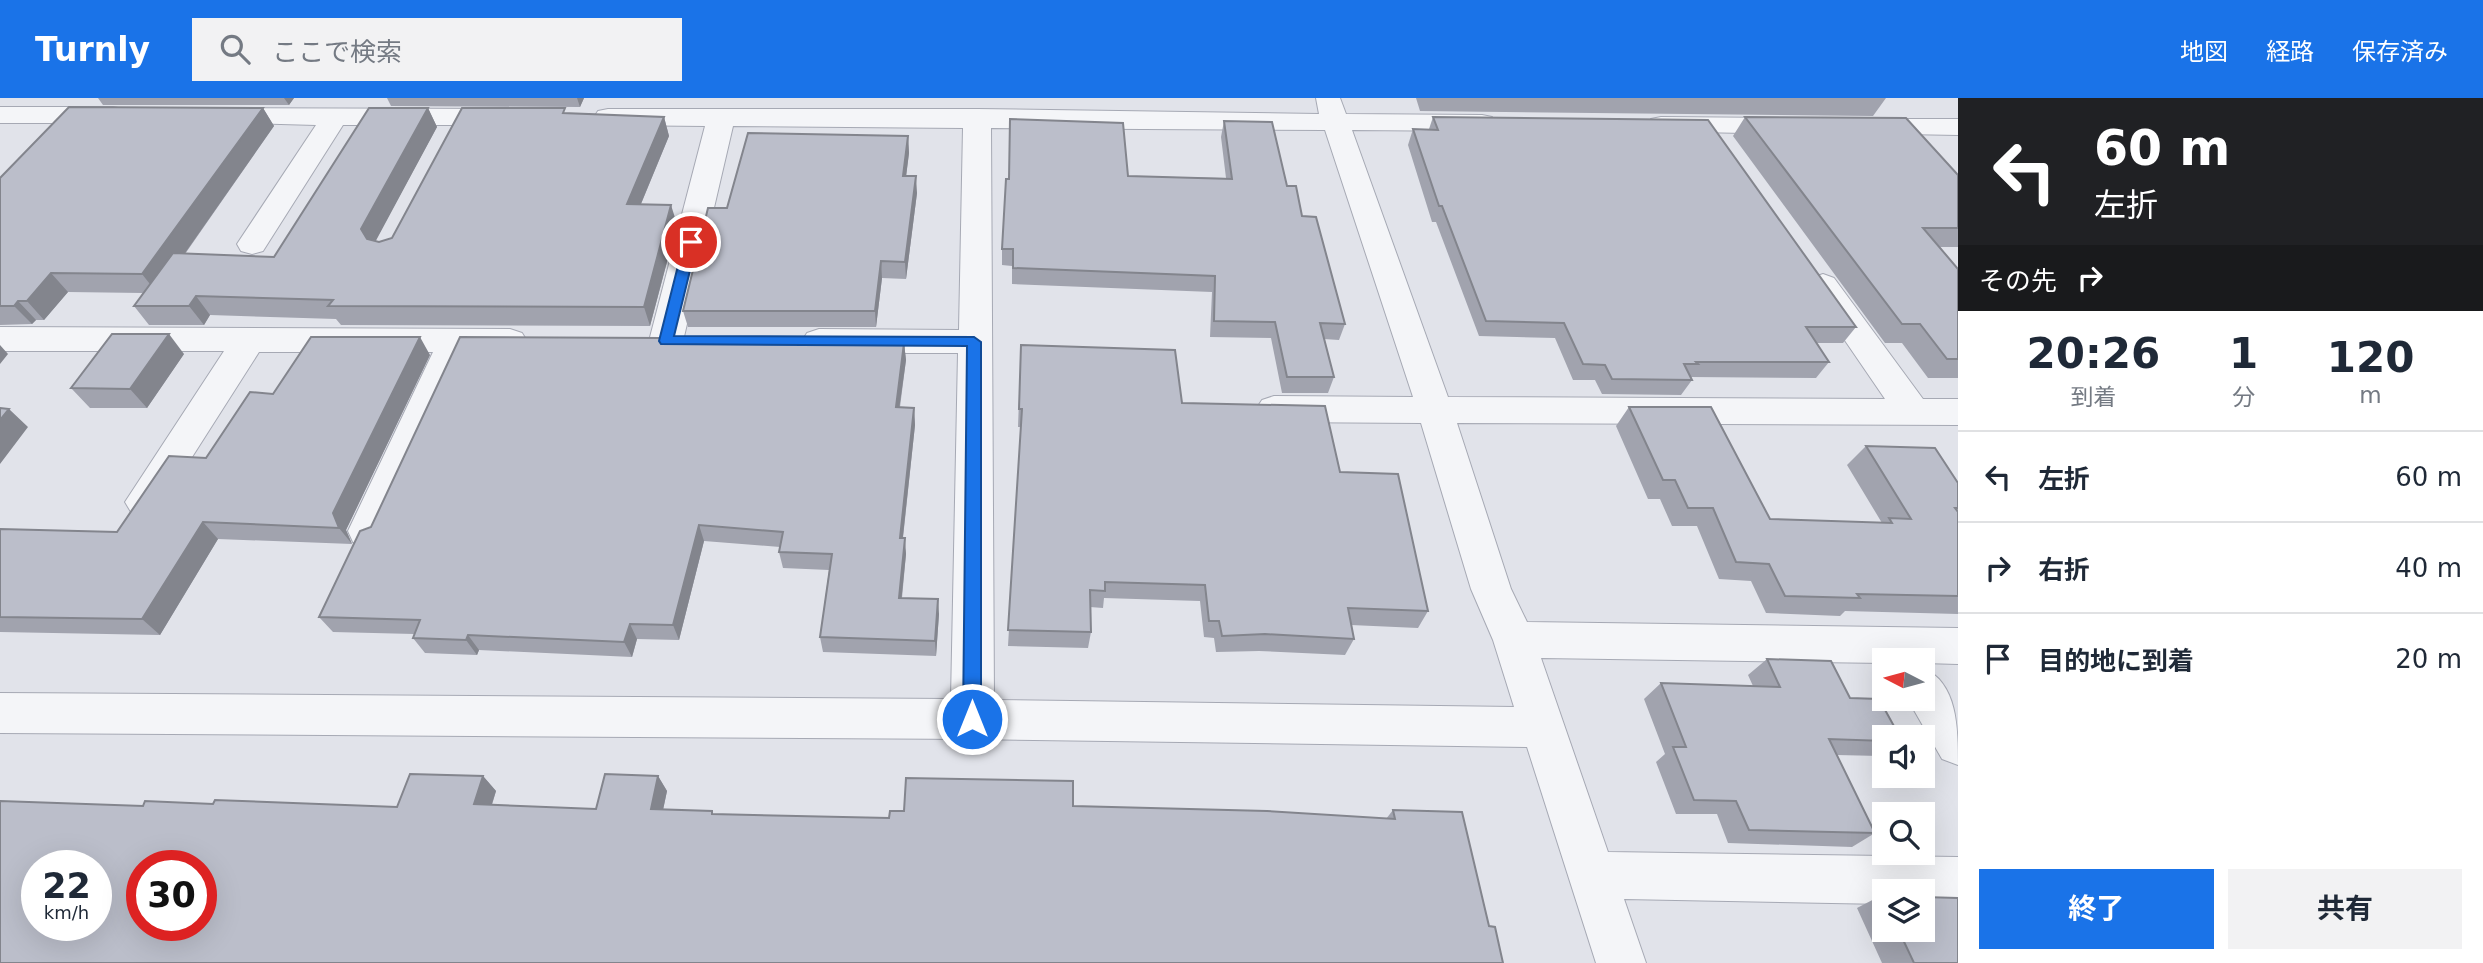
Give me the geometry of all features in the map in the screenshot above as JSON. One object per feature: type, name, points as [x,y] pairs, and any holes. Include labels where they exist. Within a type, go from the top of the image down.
[{"type":"street","points":[[1732,98],[1753,126]]},
{"type":"street","points":[[583,117],[655,108],[721,117],[977,117],[1332,110],[1502,124]]},
{"type":"street","points":[[194,116],[317,110],[452,129],[541,117]]},
{"type":"street","points":[[252,244],[317,110]]},
{"type":"street","points":[[1332,110],[1435,410],[1492,589],[1514,640],[1621,963]]},
{"type":"street","points":[[0,115],[140,115]]},
{"type":"street","points":[[45,144],[72,115]]},
{"type":"street","points":[[666,341],[721,117]]},
{"type":"street","points":[[972,719],[977,117]]},
{"type":"street","points":[[1640,125],[1958,127]]},
{"type":"street","points":[[1709,126],[1733,159]]},
{"type":"street","points":[[1804,258],[1913,412]]},
{"type":"street","points":[[0,339],[535,341]]},
{"type":"street","points":[[135,515],[249,340]]},
{"type":"street","points":[[367,531],[456,341]]},
{"type":"street","points":[[787,341],[974,342]]},
{"type":"street","points":[[1241,409],[1958,412]]},
{"type":"street","points":[[1514,640],[1872,651]]},
{"type":"street","points":[[1936,648],[1958,646]]},
{"type":"street","points":[[1936,709],[1958,746]]},
{"type":"street","points":[[0,713],[972,719],[1541,727]]},
{"type":"street","points":[[1591,875],[1958,881]]},
{"type":"building","points":[[69,107],[263,108],[142,274],[51,273],[27,301],[18,301],[14,306],[0,306],[0,178]]},
{"type":"building","points":[[369,108],[428,108],[361,229],[367,239],[379,242],[392,238],[462,108],[565,108],[563,113],[664,117],[627,204],[671,205],[644,307],[328,306],[333,300],[196,296],[189,306],[134,306],[173,253],[274,257]]},
{"type":"building","points":[[1433,117],[1708,120],[1856,327],[1806,327],[1829,362],[1696,362],[1698,364],[1684,364],[1692,380],[1612,379],[1605,365],[1583,364],[1564,323],[1486,321],[1442,206],[1439,206],[1413,129],[1438,130]]},
{"type":"building","points":[[1745,117],[1906,118],[1958,175],[1958,228],[1923,228],[1958,269],[1958,359],[1947,359],[1920,324],[1902,324]]},
{"type":"building","points":[[1010,119],[1123,123],[1128,176],[1232,179],[1224,121],[1272,122],[1287,186],[1296,186],[1302,216],[1316,217],[1345,324],[1320,323],[1334,377],[1287,377],[1275,322],[1214,321],[1215,276],[1013,268],[1013,249],[1002,249],[1006,179],[1009,179]]},
{"type":"building","points":[[748,133],[908,136],[903,176],[916,176],[905,262],[881,261],[875,311],[683,311],[708,208],[727,208]]},
{"type":"building","points":[[112,334],[169,334],[130,389],[71,388]]},
{"type":"building","points":[[311,337],[420,337],[333,513],[339,528],[203,522],[142,619],[0,617],[0,529],[117,532],[169,456],[206,458],[250,392],[273,394]]},
{"type":"building","points":[[460,337],[871,339],[870,342],[904,343],[896,407],[914,408],[900,538],[905,538],[899,598],[938,599],[935,641],[820,637],[832,554],[779,552],[783,532],[699,525],[673,625],[630,624],[624,642],[468,635],[466,640],[413,638],[420,620],[319,617],[360,531],[371,527]]},
{"type":"building","points":[[1021,345],[1175,350],[1182,403],[1325,406],[1340,472],[1398,474],[1428,611],[1348,608],[1354,639],[1265,634],[1222,636],[1219,621],[1209,621],[1205,585],[1105,582],[1105,591],[1090,590],[1091,632],[1008,630],[1022,409],[1019,409]]},
{"type":"building","points":[[1629,407],[1711,407],[1770,519],[1892,523],[1889,518],[1911,519],[1866,446],[1935,448],[1958,483],[1958,508],[1955,508],[1958,512],[1958,596],[1785,596],[1769,564],[1736,562],[1713,508],[1688,508],[1675,480],[1663,480]]},
{"type":"building","points":[[0,408],[9,409],[0,420]]},
{"type":"building","points":[[1767,659],[1831,661],[1850,698],[1872,699],[1872,711],[1886,711],[1893,725],[1872,725],[1872,741],[1829,739],[1872,827],[1872,833],[1749,830],[1736,801],[1694,800],[1673,747],[1686,747],[1661,683],[1780,687]]},
{"type":"building","points":[[410,774],[483,776],[474,804],[596,809],[605,774],[658,776],[651,809],[712,811],[712,814],[889,818],[890,811],[904,811],[906,778],[1073,781],[1073,806],[1267,811],[1395,819],[1393,810],[1462,812],[1489,926],[1495,927],[1503,963],[0,963],[0,801],[143,806],[145,801],[213,804],[215,800],[397,807]]},
{"type":"building","points":[[1935,897],[1958,898],[1958,963],[1914,963],[1904,942],[1935,942]]},
{"type":"route","points":[[691,242],[666,341],[974,342],[972,719]]}]
